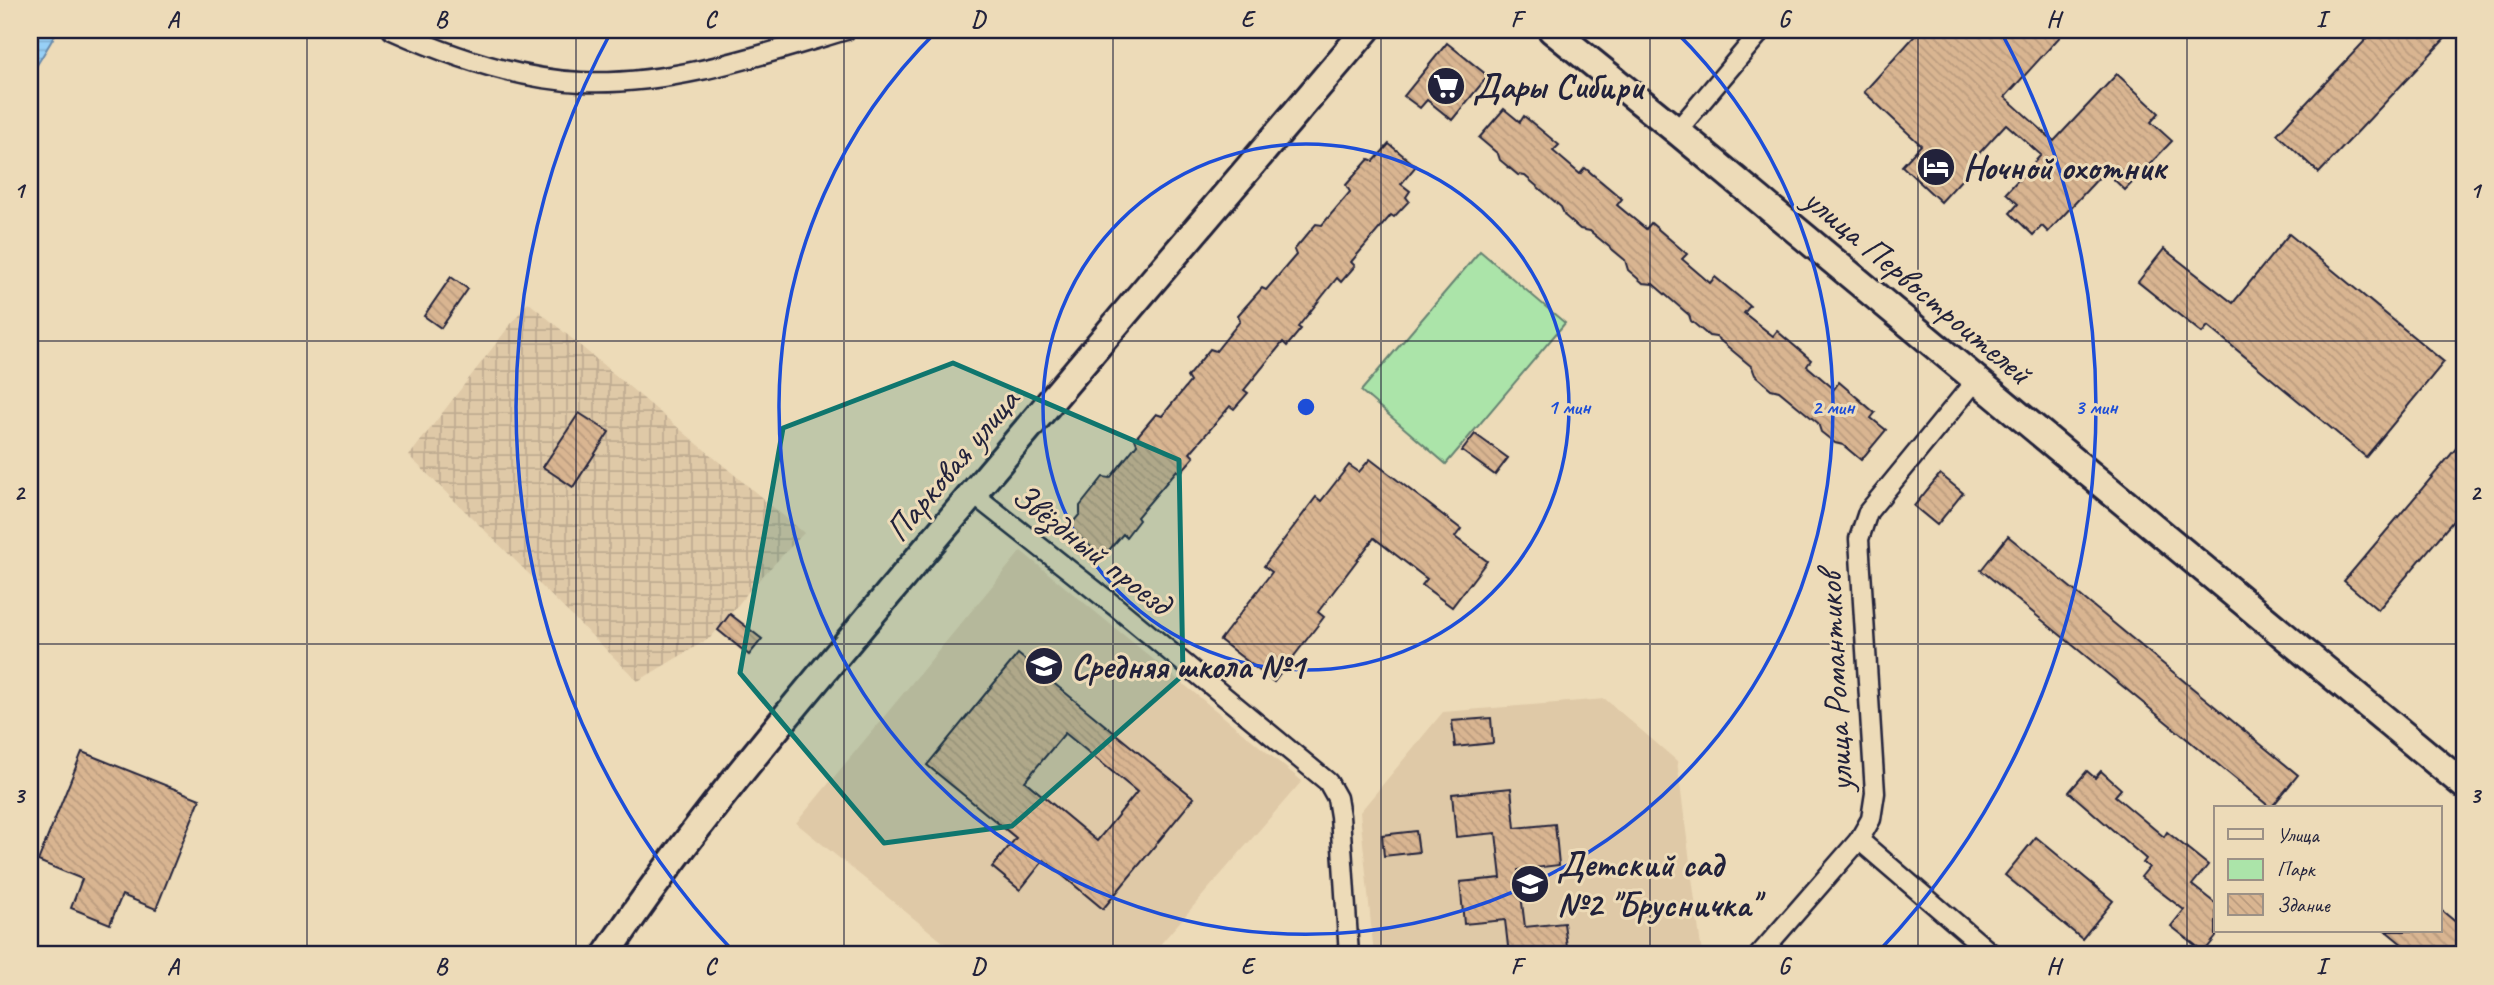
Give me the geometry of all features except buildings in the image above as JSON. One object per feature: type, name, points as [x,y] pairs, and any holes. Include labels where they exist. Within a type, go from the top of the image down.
[{"type":"street","points":[[392,30],[475,62],[521,73],[580,82],[660,77],[705,69],[846,30]]},
{"type":"street","name":"улица Первостроителей","points":[[1552,30],[2464,785]]},
{"type":"street","points":[[1677,131],[1762,30]]},
{"type":"street","name":"Парковая улица","points":[[606,955],[637,908],[712,808],[972,494],[1362,32]]},
{"type":"street","name":"улица Романтиков","points":[[1976,380],[1868,512],[1859,539],[1875,793],[1871,819],[1859,840],[1993,955]]},
{"type":"street","name":"Звёздный проезд","points":[[972,494],[1116,607],[1328,782],[1337,798],[1340,817],[1349,955]]},
{"type":"street","points":[[1759,955],[1859,840]]},
{"type":"highlighted area","points":[[953,363],[1179,460],[1183,675],[1012,826],[884,843],[740,673],[783,428]]},
{"type":"shaded area","points":[[528,302],[804,533],[752,587],[731,614],[762,639],[749,655],[717,630],[710,638],[638,681],[409,456]]},
{"type":"shaded area","name":"Средняя школа №1","points":[[1021,551],[1302,781],[1151,955],[959,955],[796,823]]},
{"type":"shaded area","name":"Детский сад №2 \"Брусничка\"","points":[[1605,699],[1677,761],[1702,955],[1374,955],[1360,812],[1443,712]]},
{"type":"green space","points":[[1480,251],[1565,323],[1446,464],[1361,391]]},
{"type":"water","points":[[30,30],[58,30],[30,74]]},
{"type":"place","name":"Дары Сибири","points":[[1446,86]]},
{"type":"place","name":"Ночной охотник","points":[[1936,167]]},
{"type":"place","name":"Средняя школа №1","points":[[1044,666]]},
{"type":"place","name":"Детский сад №2 \"Брусничка\"","points":[[1530,884]]}]
